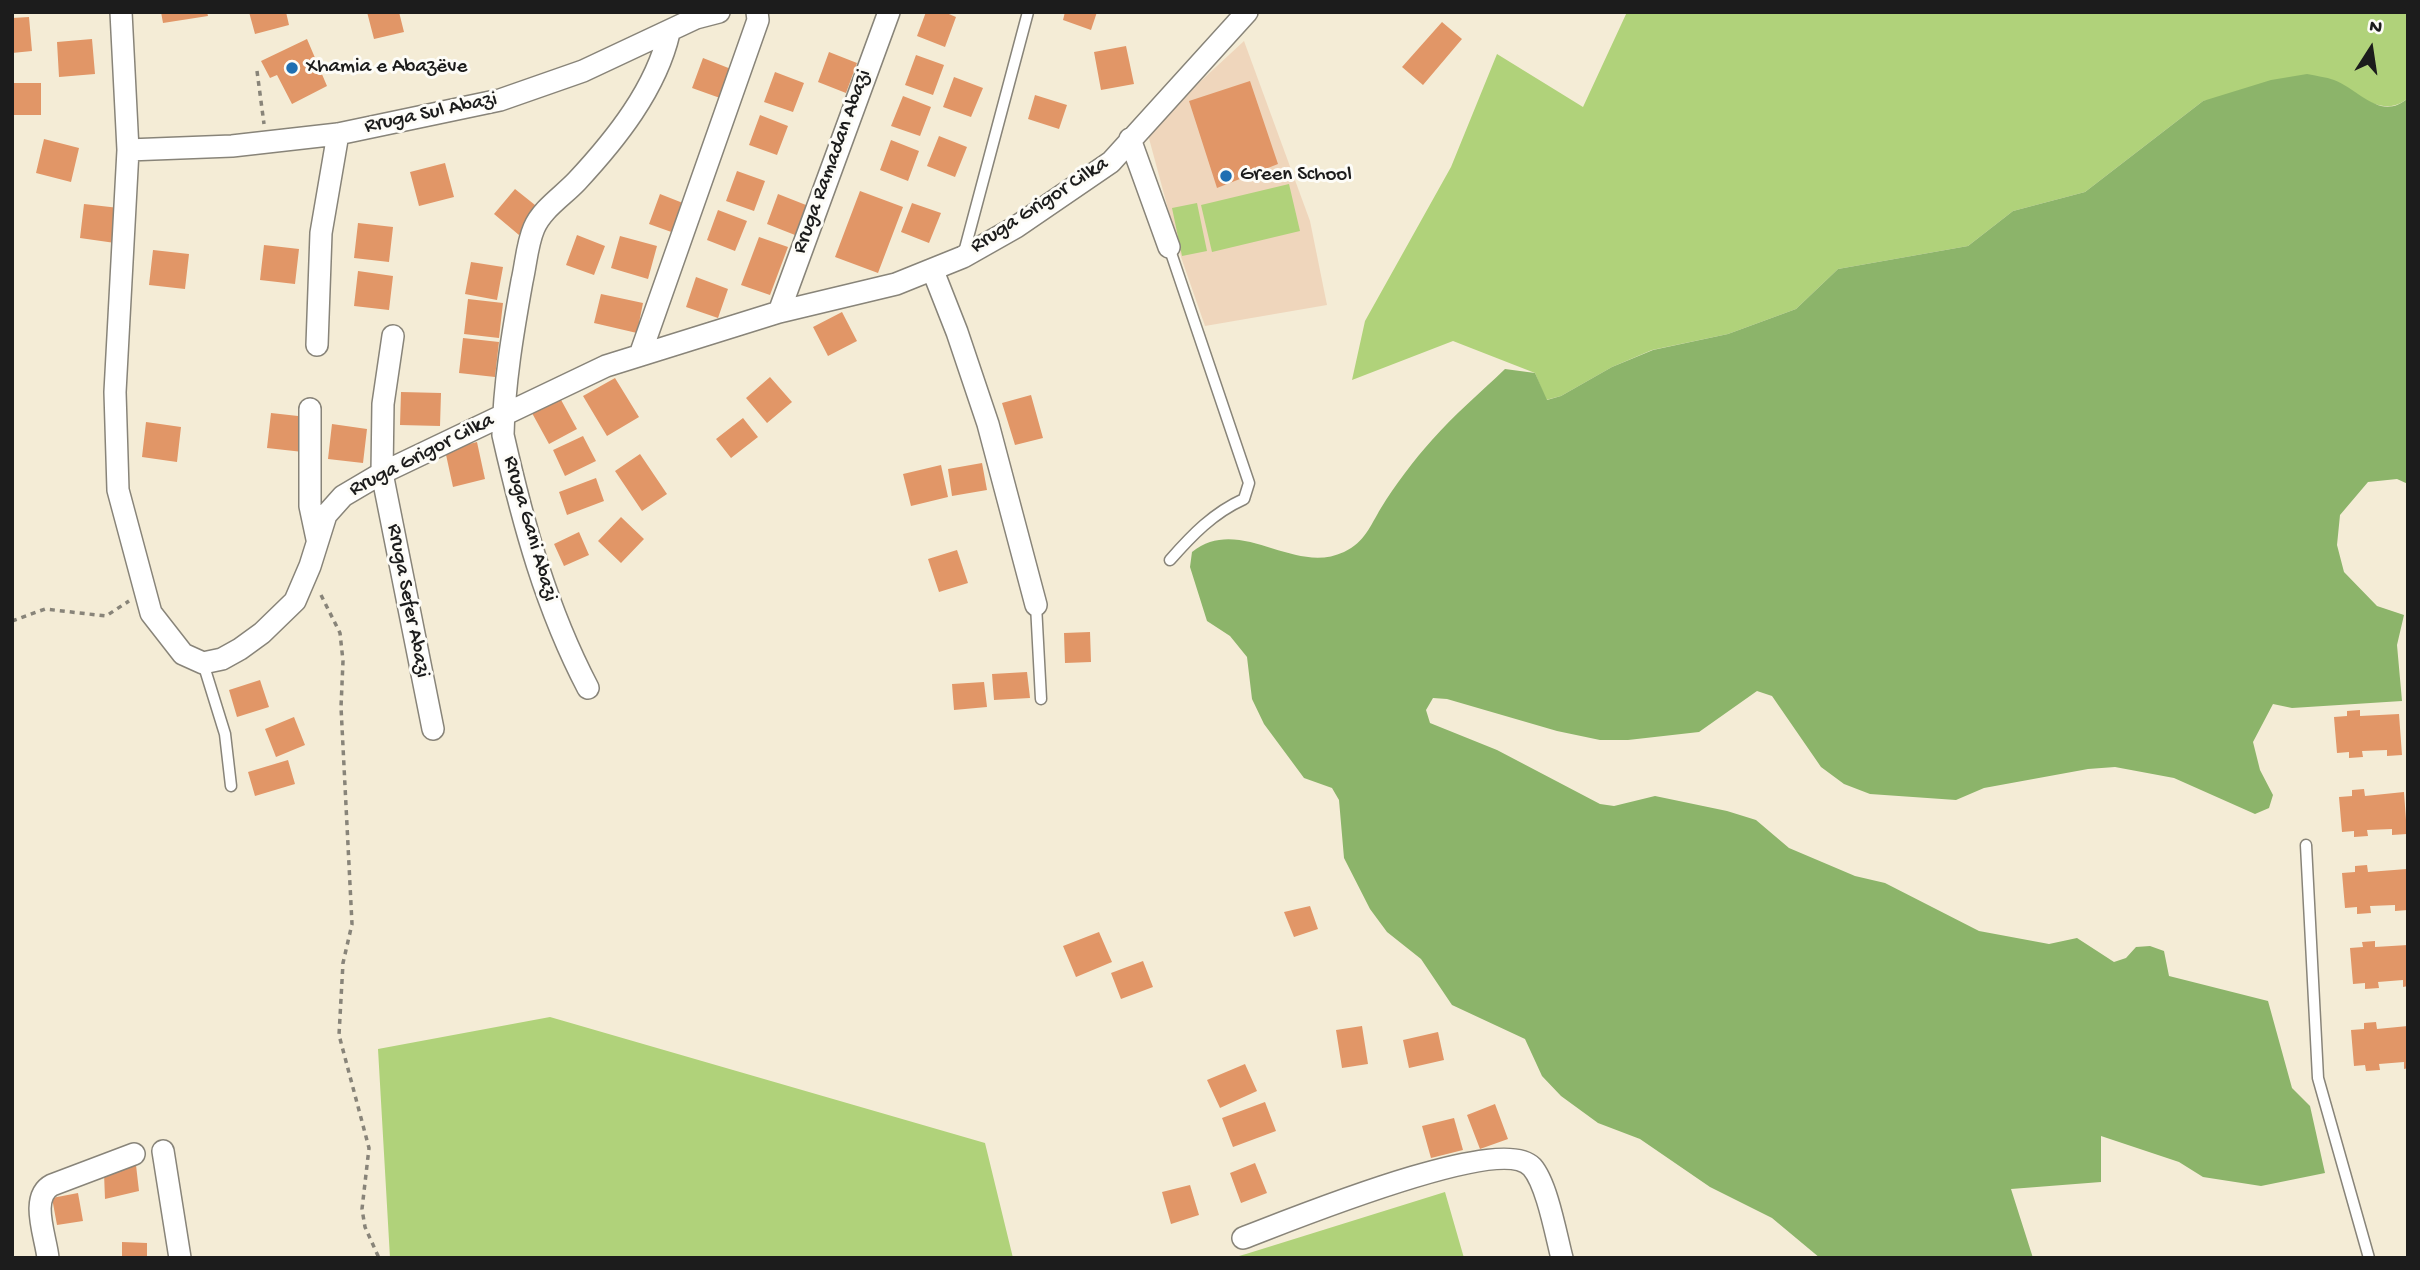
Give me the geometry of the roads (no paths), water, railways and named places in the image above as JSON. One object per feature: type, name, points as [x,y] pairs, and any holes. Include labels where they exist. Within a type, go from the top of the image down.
[{"type":"street","points":[[121,12],[128,150],[115,392],[118,490],[151,614],[183,653],[203,663]]},
{"type":"street","name":"Rruga Sul Abazi","points":[[128,150],[232,146],[338,135],[499,100],[583,71],[669,33],[696,18],[719,12]]},
{"type":"street","points":[[640,355],[758,20],[757,12]]},
{"type":"street","name":"Rruga Ramadan Abazi","points":[[779,312],[889,12]]},
{"type":"street","name":"Rruga Grigor Cilka","points":[[203,663],[222,659],[262,633],[295,601],[326,515],[343,496],[382,473],[606,366],[779,312],[896,284],[962,257],[1016,227],[1111,162],[1247,12]]},
{"type":"street","name":"Rruga Gani Abazi","points":[[588,688],[563,640],[534,559],[503,435],[503,415],[518,306],[533,228],[611,141],[650,84],[663,59],[669,33]]},
{"type":"street","points":[[317,345],[321,233],[338,135]]},
{"type":"street","points":[[1130,139],[1169,247]]},
{"type":"street","points":[[933,271],[957,331],[988,424],[1036,605]]},
{"type":"street","name":"Rruga Sefer Abazi","points":[[393,336],[383,404],[382,473],[433,729]]},
{"type":"street","points":[[310,409],[310,506],[318,541]]},
{"type":"street","points":[[163,1151],[180,1258]]},
{"type":"street","points":[[48,1258],[39,1205],[42,1193],[52,1185],[134,1154]]},
{"type":"street","points":[[1243,1238],[1378,1187],[1436,1171],[1515,1158],[1531,1167],[1541,1185],[1562,1258]]},
{"type":"lane","points":[[962,257],[1028,12]]},
{"type":"lane","points":[[1169,247],[1249,482],[1244,499],[1215,515],[1192,534],[1170,560]]},
{"type":"lane","points":[[1036,605],[1041,699]]},
{"type":"lane","points":[[203,663],[225,734],[231,786]]},
{"type":"lane","points":[[2306,845],[2318,1078],[2369,1258]]},
{"type":"place","name":"Xhamia e Abazëve","points":[[292,68]]},
{"type":"place","name":"Green School","points":[[1226,176]]}]
